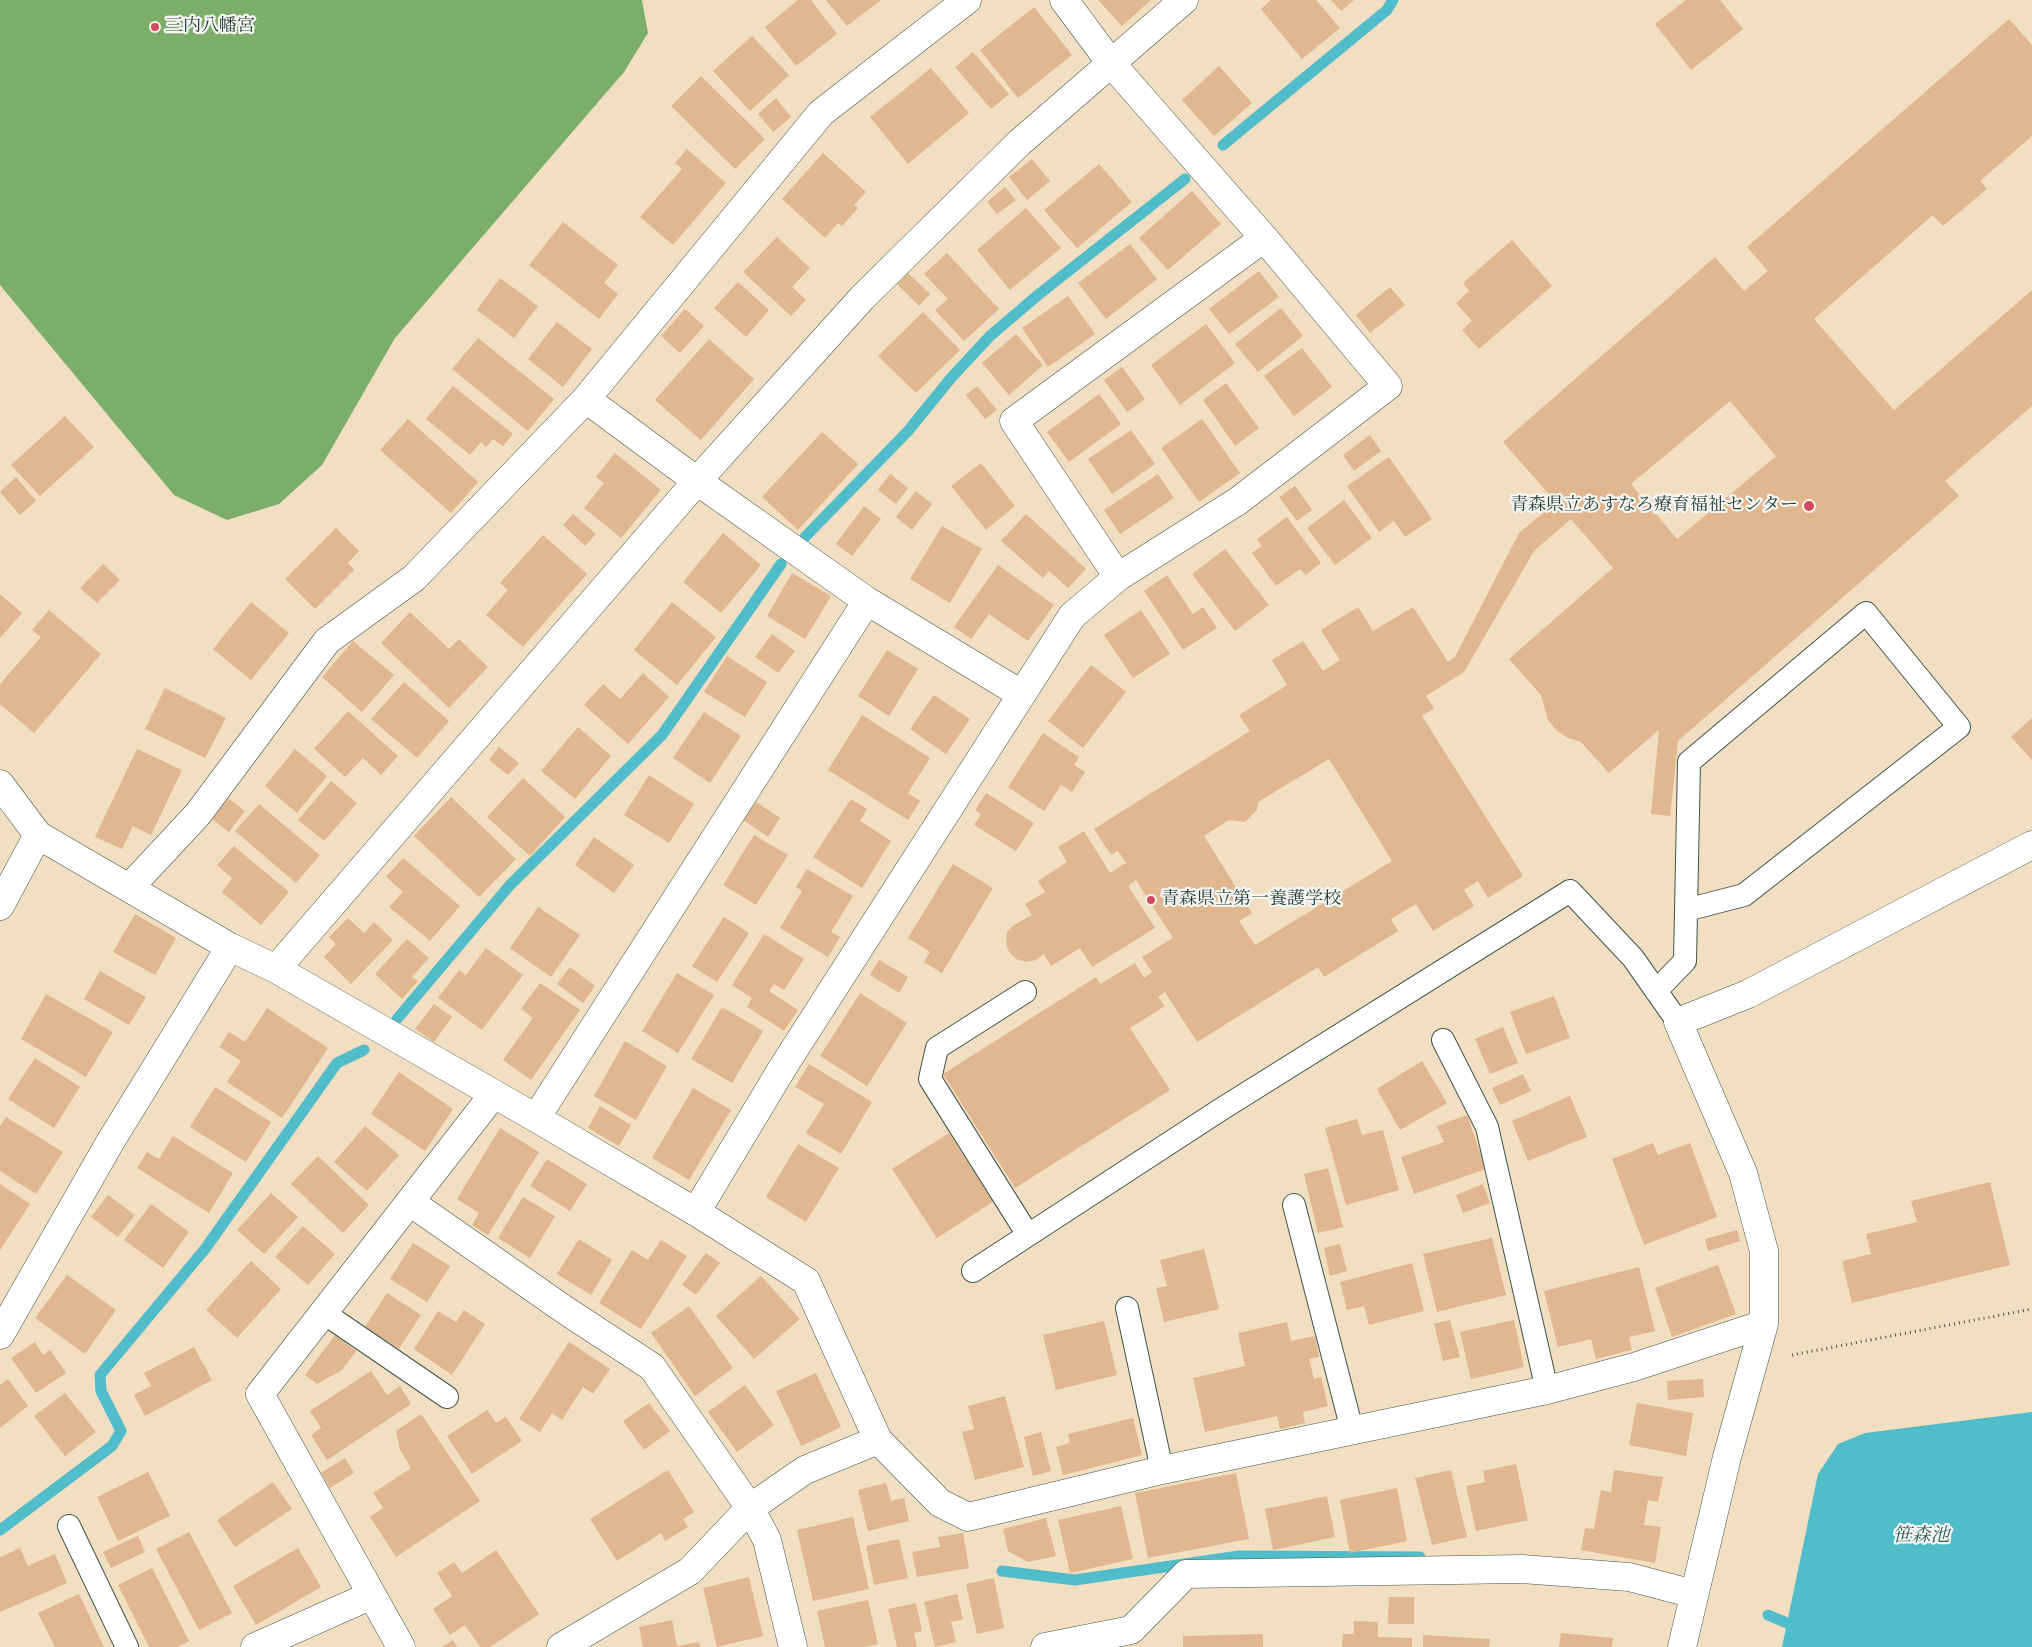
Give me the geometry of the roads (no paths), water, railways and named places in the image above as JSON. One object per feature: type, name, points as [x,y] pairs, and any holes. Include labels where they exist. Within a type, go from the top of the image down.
[{"type":"street","points":[[129,888],[198,814],[327,641],[414,578],[586,399],[821,113],[967,0]]},
{"type":"street","points":[[696,1212],[788,1059],[1072,616],[1118,577],[1238,502],[1388,386],[1264,238],[1110,62],[1064,0]]},
{"type":"street","points":[[276,969],[697,481],[862,298],[1019,143],[1110,62],[1184,0]]},
{"type":"street","points":[[1118,577],[1014,421],[1264,238]]},
{"type":"street","points":[[586,399],[697,481],[868,601],[1021,694]]},
{"type":"street","points":[[536,1118],[868,601]]},
{"type":"street","points":[[0,784],[38,835],[230,947],[276,969],[536,1118],[696,1212],[806,1281],[878,1440],[940,1503],[968,1517],[1162,1470],[1547,1390],[1634,1367],[1764,1324]]},
{"type":"street","points":[[0,906],[38,835]]},
{"type":"street","points":[[1682,1647],[1727,1457],[1764,1324],[1764,1251],[1745,1182],[1678,1022],[1748,994],[2032,845]]},
{"type":"street","points":[[0,1335],[109,1144],[230,947]]},
{"type":"street","points":[[401,1647],[260,1394],[493,1095]]},
{"type":"street","points":[[410,1202],[565,1310],[652,1367],[750,1508],[767,1540],[793,1647]]},
{"type":"street","points":[[561,1647],[690,1571],[750,1508],[805,1470],[878,1440]]},
{"type":"street","points":[[1045,1647],[1131,1630],[1186,1574],[1522,1569],[1629,1577],[1694,1594]]},
{"type":"street","points":[[255,1647],[372,1595]]},
{"type":"lane","points":[[1656,991],[1685,961],[1686,910],[1689,762],[1866,613],[1959,727],[1744,895],[1686,910]]},
{"type":"lane","points":[[973,1271],[1220,1110],[1570,891],[1633,958],[1678,1022]]},
{"type":"lane","points":[[1025,992],[937,1048],[930,1079],[1028,1235]]},
{"type":"lane","points":[[1443,1040],[1487,1127],[1547,1390]]},
{"type":"lane","points":[[1294,1205],[1352,1430]]},
{"type":"lane","points":[[1127,1308],[1162,1470]]},
{"type":"lane","points":[[324,1313],[447,1397]]},
{"type":"lane","points":[[69,1526],[127,1647]]},
{"type":"water","name":"笹森池","points":[[2032,1412],[2032,1647],[1782,1647],[1818,1474],[1838,1444],[1865,1433]]},
{"type":"waterway","points":[[1223,145],[1387,10],[1393,0]]},
{"type":"waterway","points":[[805,537],[908,431],[951,378],[990,336],[1038,295],[1185,179]]},
{"type":"waterway","points":[[397,1019],[510,885],[662,735],[781,564]]},
{"type":"waterway","points":[[0,1530],[112,1446],[121,1431],[101,1391],[100,1375],[205,1249],[337,1063],[364,1050]]},
{"type":"waterway","points":[[1002,1571],[1075,1580],[1239,1556],[1420,1557]]},
{"type":"waterway","points":[[1768,1615],[1787,1623]]},
{"type":"place","name":"三内八幡宮","points":[[155,27]]},
{"type":"place","name":"青森県立あすなろ療育福祉センター","points":[[1809,506]]},
{"type":"place","name":"青森県立第一養護学校","points":[[1151,900]]}]
